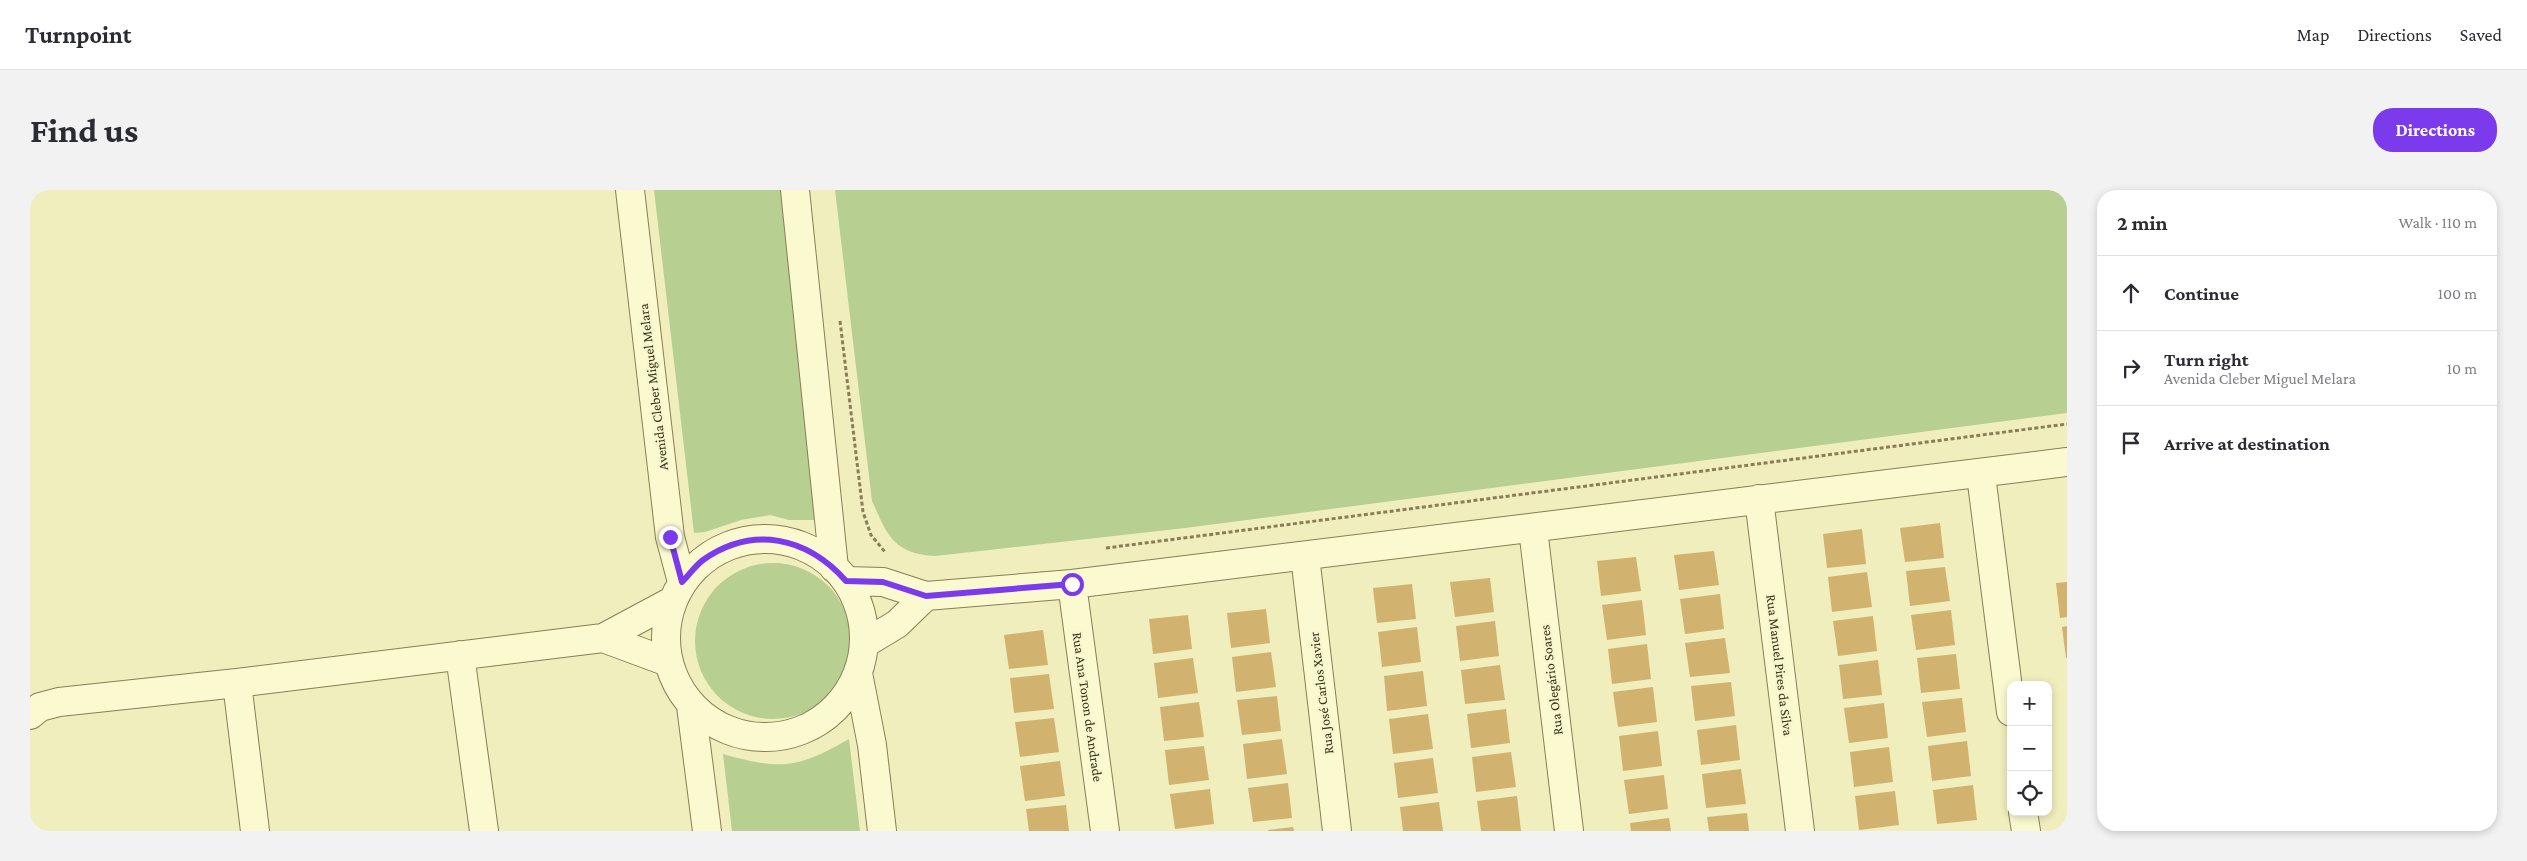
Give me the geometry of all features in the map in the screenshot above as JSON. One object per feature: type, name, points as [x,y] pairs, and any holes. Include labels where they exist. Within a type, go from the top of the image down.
[{"type":"street","name":"Avenida Cleber Miguel Melara","points":[[630,190],[677,592]]},
{"type":"street","points":[[795,190],[840,574]]},
{"type":"street","points":[[840,574],[883,582],[926,596],[1072,584],[1533,529],[1759,499],[1981,475],[2067,462]]},
{"type":"street","points":[[1981,475],[2007,681]]},
{"type":"street","name":"Rua Manuel Pires da Silva","points":[[1759,499],[1800,831]]},
{"type":"street","name":"Rua Olegário Soares","points":[[1533,529],[1569,831]]},
{"type":"street","points":[[30,715],[40,707],[59,702],[236,683],[603,638],[677,592],[702,561],[726,546],[755,539],[783,540],[811,550],[840,574],[856,600],[860,614],[864,644],[858,673],[844,698],[823,719],[798,733],[770,738],[741,735],[714,724],[692,706],[677,685],[668,662],[665,631],[677,592]]},
{"type":"street","name":"Rua José Carlos Xavier","points":[[1305,556],[1337,831]]},
{"type":"street","name":"Rua Ana Tonon de Andrade","points":[[1072,584],[1105,831]]},
{"type":"street","points":[[864,644],[897,624],[926,596]]},
{"type":"street","points":[[603,638],[668,662]]},
{"type":"street","points":[[460,655],[484,831]]},
{"type":"street","points":[[858,673],[872,745],[882,831]]},
{"type":"street","points":[[236,683],[255,831]]},
{"type":"street","points":[[692,706],[707,831]]},
{"type":"street","points":[[2024,816],[2026,831]]},
{"type":"path","points":[[839,314],[863,512],[871,535],[882,550],[889,555]]},
{"type":"path","points":[[1101,549],[2067,424]]},
{"type":"green space","points":[[654,190],[786,190],[825,520],[789,520],[770,515],[741,520],[705,532],[694,533]]},
{"type":"green space","points":[[835,190],[2067,190],[2067,413],[1185,528],[935,556],[921,554],[910,551],[893,540],[882,523],[872,501]]},
{"type":"green space","points":[[773,563],[803,569],[816,576],[828,586],[838,598],[845,611],[851,641],[845,671],[838,684],[828,696],[816,706],[803,713],[773,719],[743,713],[730,706],[718,696],[708,684],[701,671],[695,641],[701,611],[708,598],[718,586],[730,576],[743,569]]},
{"type":"green space","points":[[849,739],[860,831],[732,831],[723,754],[759,763],[788,764],[815,756]]},
{"type":"building","points":[[1940,523],[1944,558],[1905,562],[1900,528]]},
{"type":"building","points":[[1862,529],[1866,564],[1827,568],[1823,534]]},
{"type":"building","points":[[1714,551],[1719,585],[1679,590],[1674,555]]},
{"type":"building","points":[[1636,557],[1641,591],[1601,596],[1597,561]]},
{"type":"building","points":[[1945,567],[1950,601],[1910,606],[1906,571]]},
{"type":"building","points":[[1867,572],[1872,607],[1832,612],[1828,577]]},
{"type":"building","points":[[1490,578],[1494,612],[1455,617],[1450,582]]},
{"type":"building","points":[[2067,582],[2067,617],[2060,618],[2056,583]]},
{"type":"building","points":[[1412,584],[1416,619],[1377,623],[1373,588]]},
{"type":"building","points":[[1720,594],[1724,629],[1685,634],[1680,599]]},
{"type":"building","points":[[1642,600],[1646,635],[1607,640],[1602,605]]},
{"type":"building","points":[[1266,609],[1270,643],[1231,648],[1227,613]]},
{"type":"building","points":[[1951,610],[1955,645],[1916,650],[1911,615]]},
{"type":"building","points":[[1188,615],[1192,649],[1153,654],[1149,619]]},
{"type":"building","points":[[1873,616],[1877,651],[1838,656],[1833,621]]},
{"type":"building","points":[[1495,621],[1499,656],[1460,661],[1456,626]]},
{"type":"building","points":[[2067,626],[2067,658],[2066,658],[2062,627]]},
{"type":"building","points":[[1417,627],[1421,662],[1382,667],[1378,632]]},
{"type":"building","points":[[1043,630],[1048,665],[1009,669],[1004,635]]},
{"type":"building","points":[[1725,638],[1730,673],[1690,677],[1685,643]]},
{"type":"building","points":[[1647,644],[1651,679],[1612,684],[1608,649]]},
{"type":"building","points":[[1271,652],[1276,687],[1236,692],[1232,657]]},
{"type":"building","points":[[1956,654],[1960,689],[1921,693],[1917,658]]},
{"type":"building","points":[[1193,658],[1198,693],[1158,698],[1154,663]]},
{"type":"building","points":[[1878,660],[1882,695],[1843,699],[1839,665]]},
{"type":"building","points":[[1500,665],[1505,700],[1465,704],[1461,670]]},
{"type":"building","points":[[1423,671],[1427,706],[1387,711],[1384,676]]},
{"type":"building","points":[[1049,674],[1054,709],[1014,713],[1010,678]]},
{"type":"building","points":[[1731,682],[1735,716],[1695,721],[1691,686]]},
{"type":"building","points":[[1653,687],[1657,722],[1618,727],[1613,692]]},
{"type":"building","points":[[1277,696],[1281,731],[1242,735],[1237,700]]},
{"type":"building","points":[[1962,698],[1966,732],[1927,737],[1922,702]]},
{"type":"building","points":[[1199,702],[1204,737],[1164,741],[1160,707]]},
{"type":"building","points":[[1884,703],[1888,738],[1849,743],[1844,708]]},
{"type":"building","points":[[1506,709],[1510,743],[1471,748],[1467,714]]},
{"type":"building","points":[[1428,714],[1433,749],[1393,754],[1389,719]]},
{"type":"building","points":[[1054,718],[1059,752],[1020,757],[1015,722]]},
{"type":"building","points":[[1736,725],[1740,760],[1701,765],[1697,730]]},
{"type":"building","points":[[1658,731],[1662,766],[1623,771],[1619,736]]},
{"type":"building","points":[[1282,739],[1287,774],[1247,779],[1243,744]]},
{"type":"building","points":[[1967,741],[1971,776],[1932,781],[1928,746]]},
{"type":"building","points":[[1204,746],[1209,780],[1169,785],[1165,750]]},
{"type":"building","points":[[1889,747],[1893,782],[1854,787],[1850,752]]},
{"type":"building","points":[[1511,752],[1516,787],[1476,792],[1472,757]]},
{"type":"building","points":[[1433,758],[1438,793],[1398,798],[1394,763]]},
{"type":"building","points":[[1060,761],[1065,796],[1025,801],[1020,766]]},
{"type":"building","points":[[1741,769],[1746,804],[1706,808],[1702,774]]},
{"type":"building","points":[[1664,775],[1668,809],[1629,814],[1624,780]]},
{"type":"building","points":[[1288,783],[1292,818],[1253,822],[1248,788]]},
{"type":"building","points":[[1973,785],[1977,820],[1937,824],[1933,790]]},
{"type":"building","points":[[1210,789],[1214,824],[1175,829],[1170,794]]},
{"type":"building","points":[[1895,791],[1899,825],[1859,830],[1855,796]]},
{"type":"building","points":[[1517,796],[1521,831],[1481,831],[1477,801]]},
{"type":"building","points":[[1439,802],[1443,831],[1403,831],[1400,807]]},
{"type":"building","points":[[1066,805],[1069,831],[1029,831],[1026,809]]},
{"type":"building","points":[[1747,813],[1749,831],[1709,831],[1707,817]]},
{"type":"building","points":[[1669,818],[1671,831],[1631,831],[1630,823]]},
{"type":"building","points":[[1293,827],[1294,831],[1268,831],[1268,830]]},
{"type":"route","points":[[670,537],[682,582],[702,561],[726,546],[755,539],[783,540],[811,550],[834,568],[846,581],[883,582],[926,596],[1072,584]]}]
